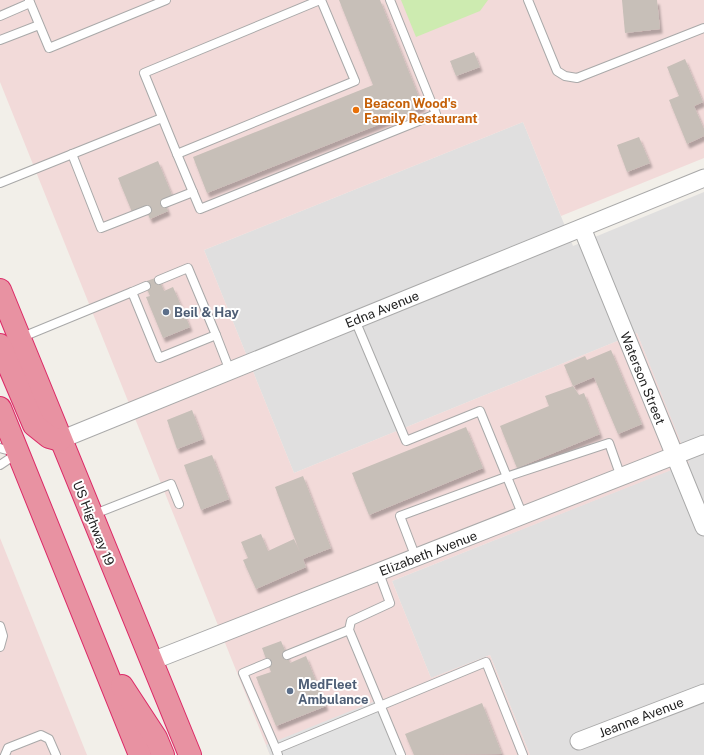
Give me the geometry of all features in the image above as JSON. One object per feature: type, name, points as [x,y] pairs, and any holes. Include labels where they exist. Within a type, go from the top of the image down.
[{"type":"highway","points":[[0,290],[10,342],[34,425],[49,437],[60,440]]},
{"type":"highway","points":[[0,408],[9,450],[97,649],[140,755]]},
{"type":"highway","name":"US Highway 19","points":[[60,440],[190,755]]},
{"type":"highway","points":[[97,649],[156,738],[163,755]]},
{"type":"street","name":"Edna Avenue","points":[[60,440],[704,178]]},
{"type":"street","name":"Waterson Street","points":[[582,228],[704,527]]},
{"type":"street","name":"Elizabeth Avenue","points":[[152,661],[704,444]]},
{"type":"street","name":"Jeanne Avenue","points":[[579,741],[704,693]]},
{"type":"lane","points":[[0,16],[29,2],[49,48],[166,0]]},
{"type":"lane","points":[[177,154],[355,81],[320,0],[144,74],[162,118],[177,154],[193,192],[200,209],[436,114],[390,0]]},
{"type":"lane","points":[[528,0],[557,71],[566,76],[577,78],[704,28]]},
{"type":"lane","points":[[0,40],[39,24]]},
{"type":"lane","points":[[0,183],[162,118]]},
{"type":"lane","points":[[72,154],[102,228],[147,210]]},
{"type":"lane","points":[[165,203],[193,192]]},
{"type":"lane","points":[[159,280],[188,268],[230,371]]},
{"type":"lane","points":[[10,342],[146,286]]},
{"type":"lane","points":[[132,292],[159,358],[216,335]]},
{"type":"lane","points":[[355,320],[406,441],[480,411],[523,516]]},
{"type":"lane","points":[[416,558],[400,516],[506,477],[609,443],[621,477]]},
{"type":"lane","points":[[0,465],[9,450]]},
{"type":"lane","points":[[91,515],[171,484],[179,504]]},
{"type":"lane","points":[[379,572],[390,603],[387,606],[351,621],[349,630],[401,755]]},
{"type":"lane","points":[[0,626],[3,636],[0,647]]},
{"type":"lane","points":[[287,655],[349,630]]},
{"type":"lane","points":[[267,663],[243,673],[277,752],[380,706],[486,662],[523,755]]},
{"type":"lane","points":[[5,755],[8,748],[41,735],[49,739],[56,755]]},
{"type":"shaded area","points":[[0,0],[704,0],[704,158],[561,216],[523,122],[204,250],[294,473],[637,333],[689,463],[392,581],[431,678],[490,655],[530,755],[270,755],[0,82]]},
{"type":"shaded area","points":[[523,122],[573,246],[704,192],[704,755],[530,755],[490,655],[431,678],[392,581],[688,463],[637,333],[294,473],[204,250]]},
{"type":"shaded area","points":[[0,538],[87,755],[0,755]]},
{"type":"shaded area","points":[[378,700],[401,755],[270,755],[266,745]]},
{"type":"green space","points":[[401,0],[488,0],[480,11],[416,37]]},
{"type":"building","points":[[339,0],[380,0],[423,107],[207,193],[193,157],[373,85]]},
{"type":"building","points":[[622,0],[657,0],[660,29],[625,33]]},
{"type":"building","points":[[474,52],[480,67],[456,76],[450,61]]},
{"type":"building","points":[[685,59],[703,102],[694,106],[704,129],[704,136],[687,144],[669,100],[679,96],[667,67]]},
{"type":"building","points":[[639,137],[650,163],[627,172],[617,145]]},
{"type":"building","points":[[158,161],[172,195],[163,199],[168,211],[150,219],[145,207],[132,212],[118,178]]},
{"type":"building","points":[[158,277],[164,291],[173,287],[190,327],[163,338],[146,297],[150,296],[144,282]]},
{"type":"building","points":[[611,350],[642,424],[618,434],[594,377],[573,386],[564,365],[585,356],[587,360]]},
{"type":"building","points":[[573,386],[579,395],[584,393],[600,434],[517,468],[500,426],[549,406],[545,396]]},
{"type":"building","points":[[192,410],[203,439],[177,449],[167,420]]},
{"type":"building","points":[[466,427],[483,468],[369,515],[352,473]]},
{"type":"building","points":[[212,455],[229,499],[201,510],[184,465]]},
{"type":"building","points":[[303,476],[331,548],[303,559],[306,567],[256,589],[243,560],[248,558],[241,542],[261,534],[268,551],[294,539],[301,555],[275,487]]},
{"type":"building","points":[[281,641],[290,663],[306,656],[326,706],[276,726],[256,677],[271,672],[262,648]]},
{"type":"building","points":[[482,703],[502,754],[414,755],[405,734]]},
{"type":"place","name":"Beacon Wood's Family Restaurant","points":[[356,110]]},
{"type":"place","name":"Beil & Hay","points":[[166,312]]},
{"type":"place","name":"MedFleet Ambulance","points":[[290,691]]}]
